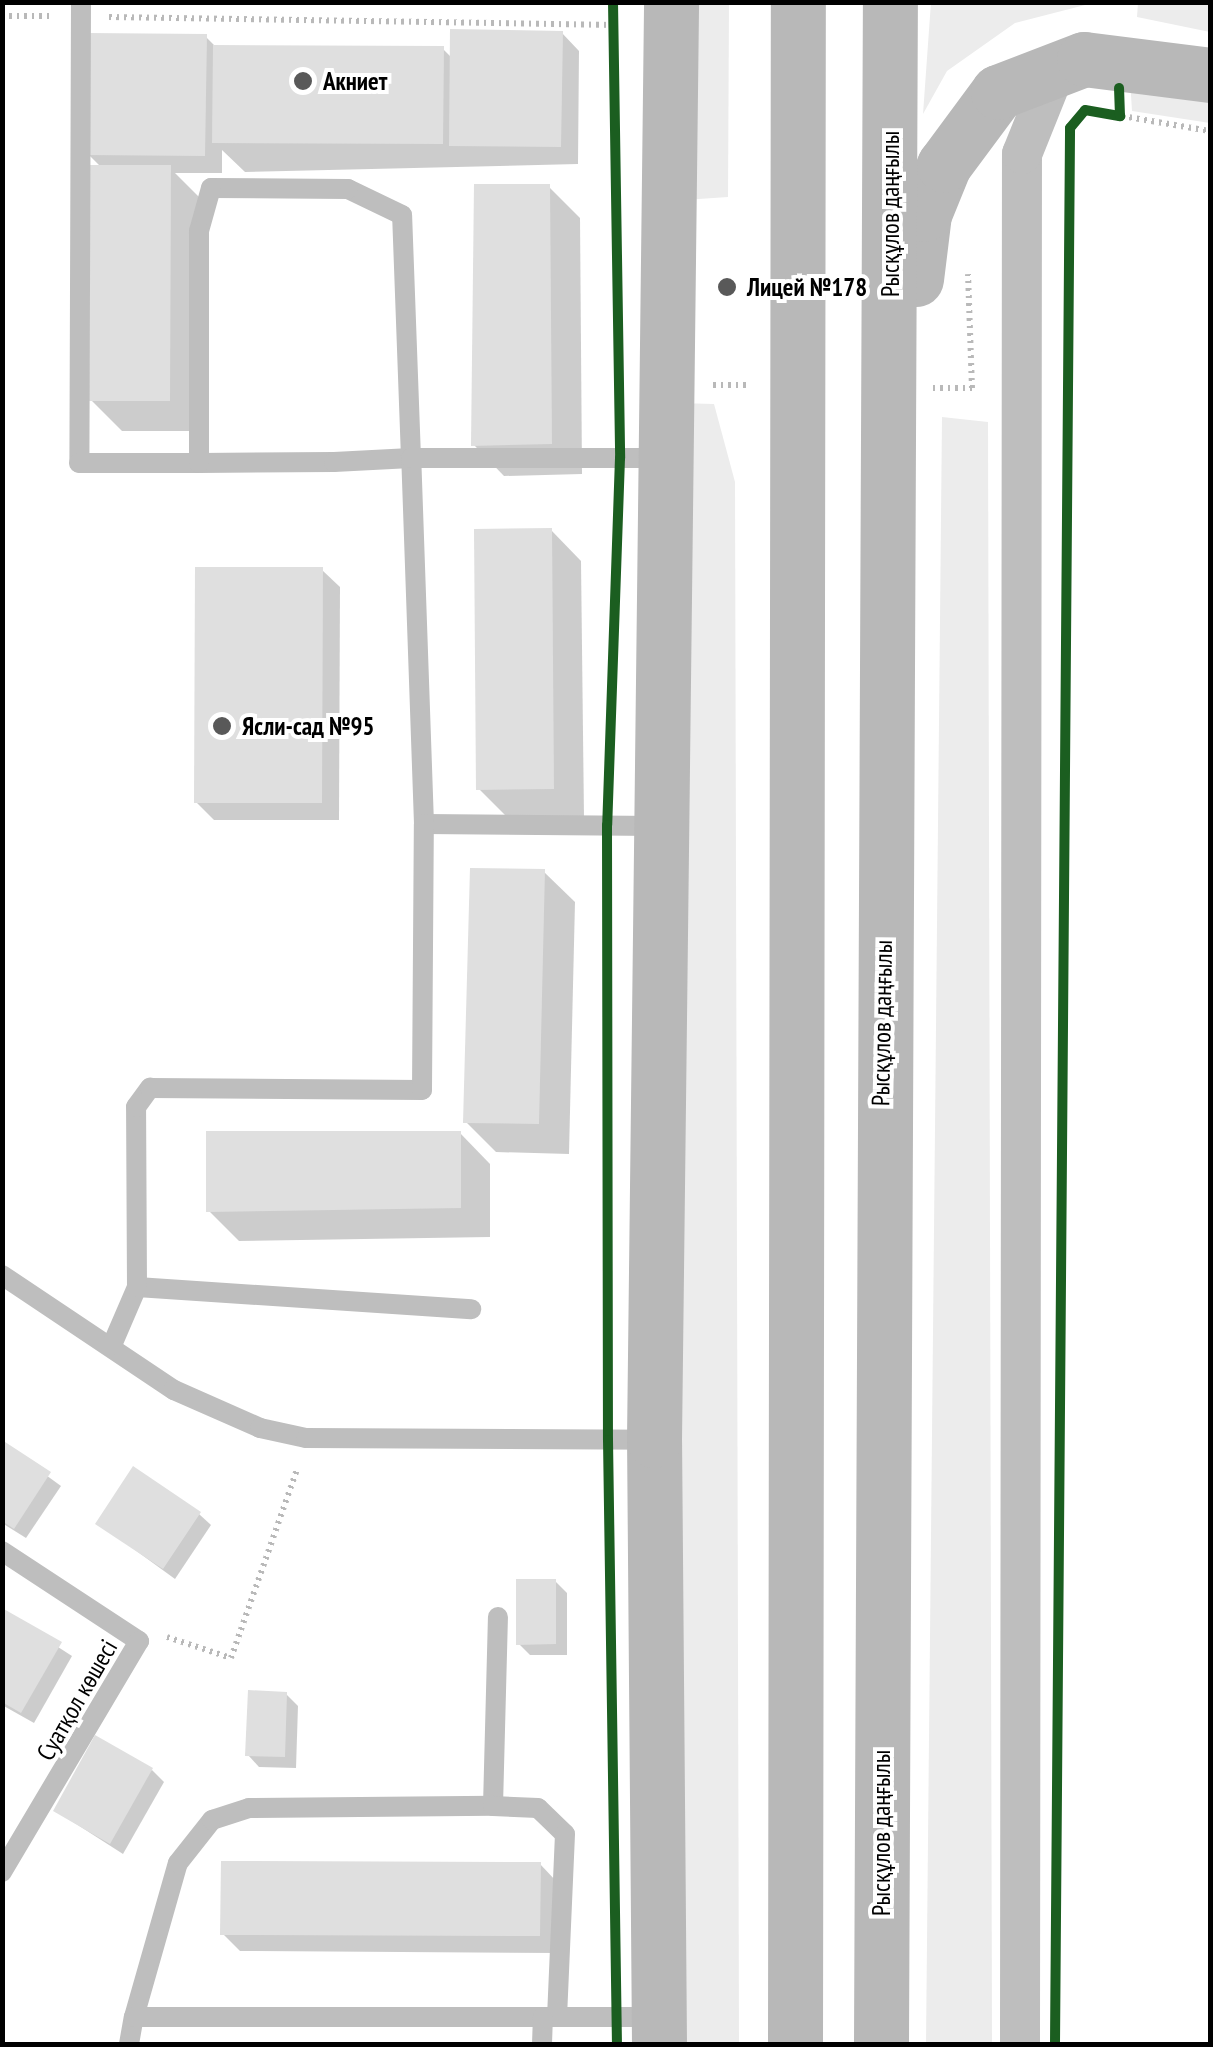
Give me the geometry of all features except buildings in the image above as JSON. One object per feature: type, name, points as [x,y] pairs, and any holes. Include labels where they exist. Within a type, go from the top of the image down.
[{"type":"main road","points":[[795,2044],[798,2]]},
{"type":"main road","name":"Рысқұлов даңғылы","points":[[881,2044],[879,1222],[890,480],[890,2]]},
{"type":"main road","points":[[658,2030],[654,1440],[669,4]]},
{"type":"main road","points":[[890,480],[924,214],[944,165],[998,92],[1084,59],[1210,74]]},
{"type":"main road","points":[[796,1220],[879,1222]]},
{"type":"street","points":[[1020,2044],[1022,154],[1051,82],[1084,59]]},
{"type":"lane","points":[[81,9],[79,463],[662,458]]},
{"type":"lane","points":[[112,1345],[138,1287],[136,1107],[150,1088],[422,1090],[424,824],[402,215],[348,189],[247,183],[211,188],[199,231],[199,463]]},
{"type":"lane","points":[[424,824],[660,826]]},
{"type":"lane","points":[[2,1275],[211,1409],[306,1438],[654,1440]]},
{"type":"lane","points":[[138,1287],[471,1309]]},
{"type":"lane","name":"Суатқол көшесі","points":[[2,1551],[132,1632],[134,1656],[2,1872]]},
{"type":"lane","points":[[493,1806],[498,1617]]},
{"type":"lane","points":[[129,2044],[178,1864],[212,1820],[249,1808],[493,1806],[538,1808],[565,1834],[550,2017],[542,2044]]},
{"type":"lane","points":[[134,2018],[550,2017],[658,2030]]},
{"type":"path","points":[[13,16],[14,2]]},
{"type":"path","points":[[613,2],[617,43]]},
{"type":"path","points":[[2,16],[81,9],[615,24]]},
{"type":"path","points":[[1120,102],[1120,116]]},
{"type":"path","points":[[1108,113],[1210,130]]},
{"type":"path","points":[[968,252],[972,388]]},
{"type":"path","points":[[132,1632],[232,1658],[306,1438]]},
{"type":"shaded area","points":[[931,2],[1085,5],[1015,23],[947,71],[923,114]]},
{"type":"shaded area","points":[[684,3],[729,3],[728,197],[684,200]]},
{"type":"shaded area","points":[[1138,3],[1210,3],[1210,32],[1137,17]]},
{"type":"shaded area","points":[[1130,79],[1210,93],[1210,123],[1132,111]]},
{"type":"shaded area","points":[[678,403],[714,404],[735,482],[739,2044],[680,2044]]},
{"type":"shaded area","points":[[942,417],[988,422],[992,2044],[926,2044]]},
{"type":"cycle path","points":[[613,2],[620,458],[607,825],[608,1440],[617,2044]]},
{"type":"cycle path","points":[[1055,2044],[1070,128],[1085,110],[1120,116],[1119,88]]},
{"type":"place","name":"Акниет","points":[[303,81]]},
{"type":"place","name":"Лицей №178","points":[[727,287]]},
{"type":"place","name":"Ясли-сад №95","points":[[222,726]]}]
